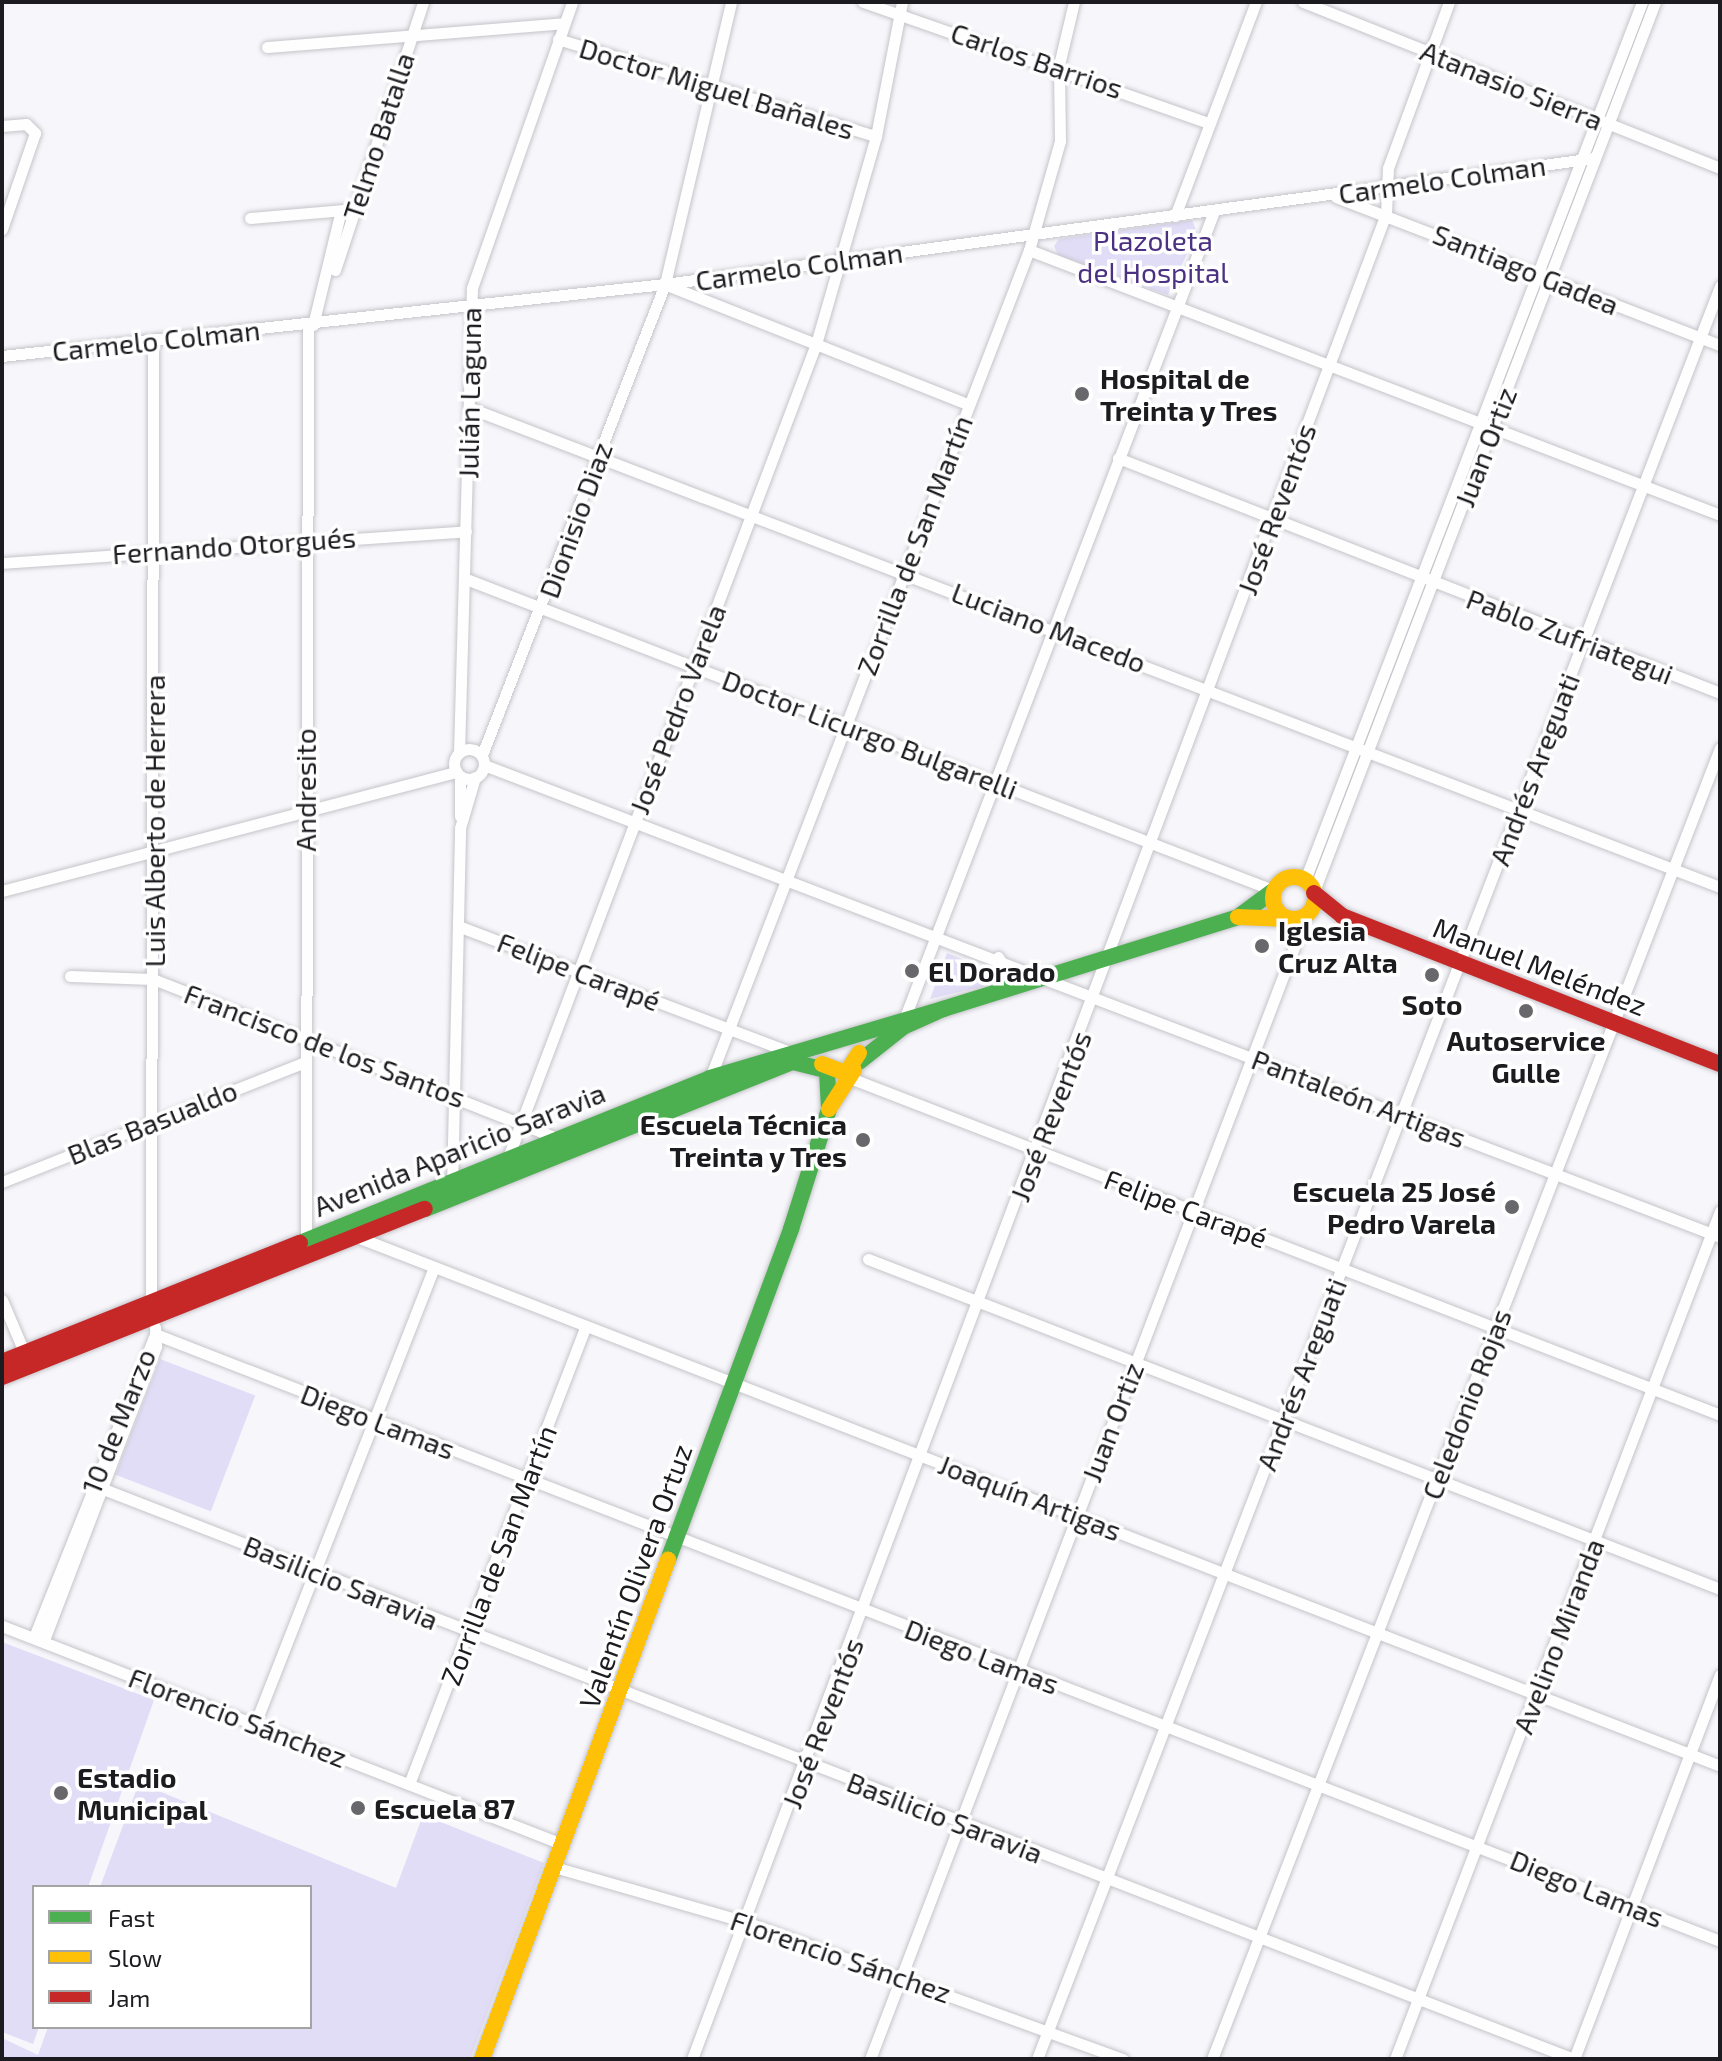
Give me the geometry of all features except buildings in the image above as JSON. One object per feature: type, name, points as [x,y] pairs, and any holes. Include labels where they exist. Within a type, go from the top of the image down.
[{"type":"street","name":"Telmo Batalla","points":[[335,270],[423,2]]},
{"type":"street","name":"Julián Laguna","points":[[459,774],[466,579],[470,306],[572,2]]},
{"type":"street","name":"Dionisio Diaz","points":[[475,777],[665,284],[731,2]]},
{"type":"street","name":"Carlos Barrios","points":[[863,2],[900,8],[1209,123]]},
{"type":"street","name":"Zorrilla de San Martín","points":[[710,1078],[903,570],[1029,250],[1060,141],[1059,65],[1074,2]]},
{"type":"street","points":[[1175,216],[1256,2]]},
{"type":"street","name":"Atanasio Sierra","points":[[1303,2],[1720,168]]},
{"type":"street","name":"José Reventós","points":[[692,2059],[923,1455],[1386,214],[1388,168],[1449,2]]},
{"type":"street","name":"Juan Ortiz","points":[[1311,888],[1369,752],[1481,423],[1579,159],[1642,2]]},
{"type":"street","name":"Juan Ortiz","points":[[1311,888],[1357,747],[1493,428],[1655,2]]},
{"type":"street","name":"José Pedro Varela","points":[[509,1155],[816,344],[844,262],[876,136],[900,8]]},
{"type":"street","name":"Doctor Miguel Bañales","points":[[267,47],[411,38],[564,23]]},
{"type":"street","name":"Doctor Miguel Bañales","points":[[558,39],[876,136]]},
{"type":"street","points":[[2,126],[33,128],[2,229]]},
{"type":"street","name":"Carmelo Colman","points":[[2,356],[311,325],[844,262],[1034,232],[1214,211],[1595,158]]},
{"type":"street","name":"Santiago Gadea","points":[[1331,195],[1720,345]]},
{"type":"street","points":[[250,218],[354,209]]},
{"type":"street","name":"Andresito","points":[[306,1245],[302,1063],[311,325],[341,210]]},
{"type":"street","points":[[905,1017],[940,935],[1175,307],[1214,211]]},
{"type":"street","points":[[1029,250],[1720,515]]},
{"type":"street","points":[[665,284],[967,404]]},
{"type":"street","name":"Andrés Areguati","points":[[1037,2059],[1720,286]]},
{"type":"street","name":"Luis Alberto de Herrera","points":[[153,340],[155,548],[151,1122],[152,1309],[155,1334]]},
{"type":"street","name":"Luciano Macedo","points":[[470,408],[903,570],[1720,887]]},
{"type":"street","name":"Pablo Zufriategui","points":[[1118,458],[1720,693]]},
{"type":"street","name":"Fernando Otorgués","points":[[2,563],[155,548],[466,531]]},
{"type":"street","name":"Doctor Licurgo Bulgarelli","points":[[466,579],[1273,890]]},
{"type":"street","name":"Celedonio Rojas","points":[[1212,2059],[1720,748]]},
{"type":"street","name":"Pantaleón Artigas","points":[[459,753],[998,957],[1716,1236]]},
{"type":"street","points":[[452,1188],[459,774]]},
{"type":"street","points":[[2,891],[459,774],[475,777],[460,828]]},
{"type":"street","name":"Avenida Aparicio Saravia","points":[[1238,917],[1290,877],[1311,888]]},
{"type":"street","points":[[1273,890],[1275,908],[1296,918],[1311,888]]},
{"type":"street","name":"Manuel Meléndez","points":[[1311,888],[1342,916],[1720,1064]]},
{"type":"street","name":"Manuel Meléndez","points":[[1296,918],[1342,916]]},
{"type":"street","name":"Avenida Aparicio Saravia","points":[[452,1188],[509,1155],[563,1144],[710,1078],[789,1052],[905,1017],[943,1009],[1238,917],[1296,918]]},
{"type":"street","name":"Juan Ortiz","points":[[870,2059],[1298,937],[1296,918]]},
{"type":"street","name":"Felipe Carapé","points":[[458,926],[789,1052]]},
{"type":"street","points":[[998,957],[1017,986]]},
{"type":"street","name":"Francisco de los Santos","points":[[70,976],[153,979],[522,1121],[563,1144]]},
{"type":"street","name":"Avenida Aparicio Saravia","points":[[854,1070],[903,1027],[943,1009]]},
{"type":"street","points":[[830,1041],[822,1053],[826,1070],[854,1070],[859,1047],[848,1035]]},
{"type":"street","name":"Avenida Aparicio Saravia","points":[[2,1377],[27,1359],[563,1144],[793,1062],[826,1070]]},
{"type":"street","name":"Blas Basualdo","points":[[2,1182],[302,1063]]},
{"type":"street","name":"Valentín Olivera Ortuz","points":[[826,1070],[829,1109]]},
{"type":"street","name":"Felipe Carapé","points":[[854,1070],[875,1087],[1720,1415]]},
{"type":"street","name":"Valentín Olivera Ortuz","points":[[482,2059],[734,1384],[829,1109],[854,1070]]},
{"type":"street","name":"Avelino Miranda","points":[[1395,2059],[1595,1542],[1651,1388],[1716,1236],[1720,1211]]},
{"type":"street","name":"Joaquín Artigas","points":[[349,1229],[434,1268],[1720,1766]]},
{"type":"street","points":[[868,1259],[1720,1589]]},
{"type":"street","points":[[255,1724],[434,1268]]},
{"type":"street","points":[[2,1300],[27,1359]]},
{"type":"street","name":"Zorrilla de San Martín","points":[[409,1784],[586,1326]]},
{"type":"street","name":"Diego Lamas","points":[[155,1334],[1720,1941]]},
{"type":"street","name":"10 de Marzo","points":[[39,1639],[155,1334]]},
{"type":"street","name":"Avenida Aparicio Saravia","points":[[2,1362],[27,1359]]},
{"type":"street","name":"Basilicio Saravia","points":[[98,1487],[620,1692],[1574,2059]]},
{"type":"street","name":"Florencio Sánchez","points":[[2,1626],[562,1844]]},
{"type":"street","points":[[1574,2059],[1720,1675]]},
{"type":"street","name":"Florencio Sánchez","points":[[554,1867],[746,1922],[903,1975],[1123,2059]]},
{"type":"green space","name":"Plazoleta del Hospital","points":[[1192,220],[1197,232],[1168,295],[1058,255],[1054,246],[1059,239]]},
{"type":"green space","points":[[947,953],[992,971],[1002,982],[930,999]]},
{"type":"green space","points":[[160,1359],[255,1396],[211,1511],[116,1475]]},
{"type":"green space","name":"Estadio Municipal","points":[[2,1642],[154,1700],[89,1885],[32,1885],[32,2029],[38,2029],[33,2044],[2,2032]]},
{"type":"green space","points":[[139,1783],[396,1888],[423,1815],[544,1863],[470,2059],[2,2059],[2,2038],[38,2055],[47,2029],[312,2029],[312,1885],[101,1885]]},
{"type":"traffic: fast","points":[[859,1062],[903,1027],[943,1009],[1238,917],[1273,891]]},
{"type":"traffic: fast","points":[[300,1243],[710,1078],[943,1009]]},
{"type":"traffic: fast","points":[[425,1209],[793,1062],[825,1070]]},
{"type":"traffic: fast","points":[[668,1560],[791,1229],[829,1109],[827,1071]]},
{"type":"traffic: slow","points":[[1294,877],[1309,883],[1315,898],[1309,913],[1294,919],[1279,913],[1273,898],[1279,883],[1294,877]]},
{"type":"traffic: slow","points":[[1238,917],[1288,919]]},
{"type":"traffic: slow","points":[[822,1064],[846,1073],[859,1053]]},
{"type":"traffic: slow","points":[[829,1109],[854,1070]]},
{"type":"traffic: slow","points":[[482,2059],[668,1560]]},
{"type":"traffic: jam","points":[[1314,893],[1342,916],[1720,1064]]},
{"type":"traffic: jam","points":[[2,1377],[425,1209]]},
{"type":"traffic: jam","points":[[2,1362],[300,1243]]},
{"type":"place","name":"Hospital de Treinta y Tres","points":[[1082,394]]},
{"type":"place","name":"Iglesia Cruz Alta","points":[[1262,946]]},
{"type":"place","name":"El Dorado","points":[[912,971]]},
{"type":"place","name":"Soto","points":[[1432,975]]},
{"type":"place","name":"Autoservice Gulle","points":[[1526,1011]]},
{"type":"place","name":"Escuela Técnica Treinta y Tres","points":[[863,1140]]},
{"type":"place","name":"Escuela 25 José Pedro Varela","points":[[1512,1207]]},
{"type":"place","name":"Estadio Municipal","points":[[61,1793]]},
{"type":"place","name":"Escuela 87","points":[[358,1808]]}]
